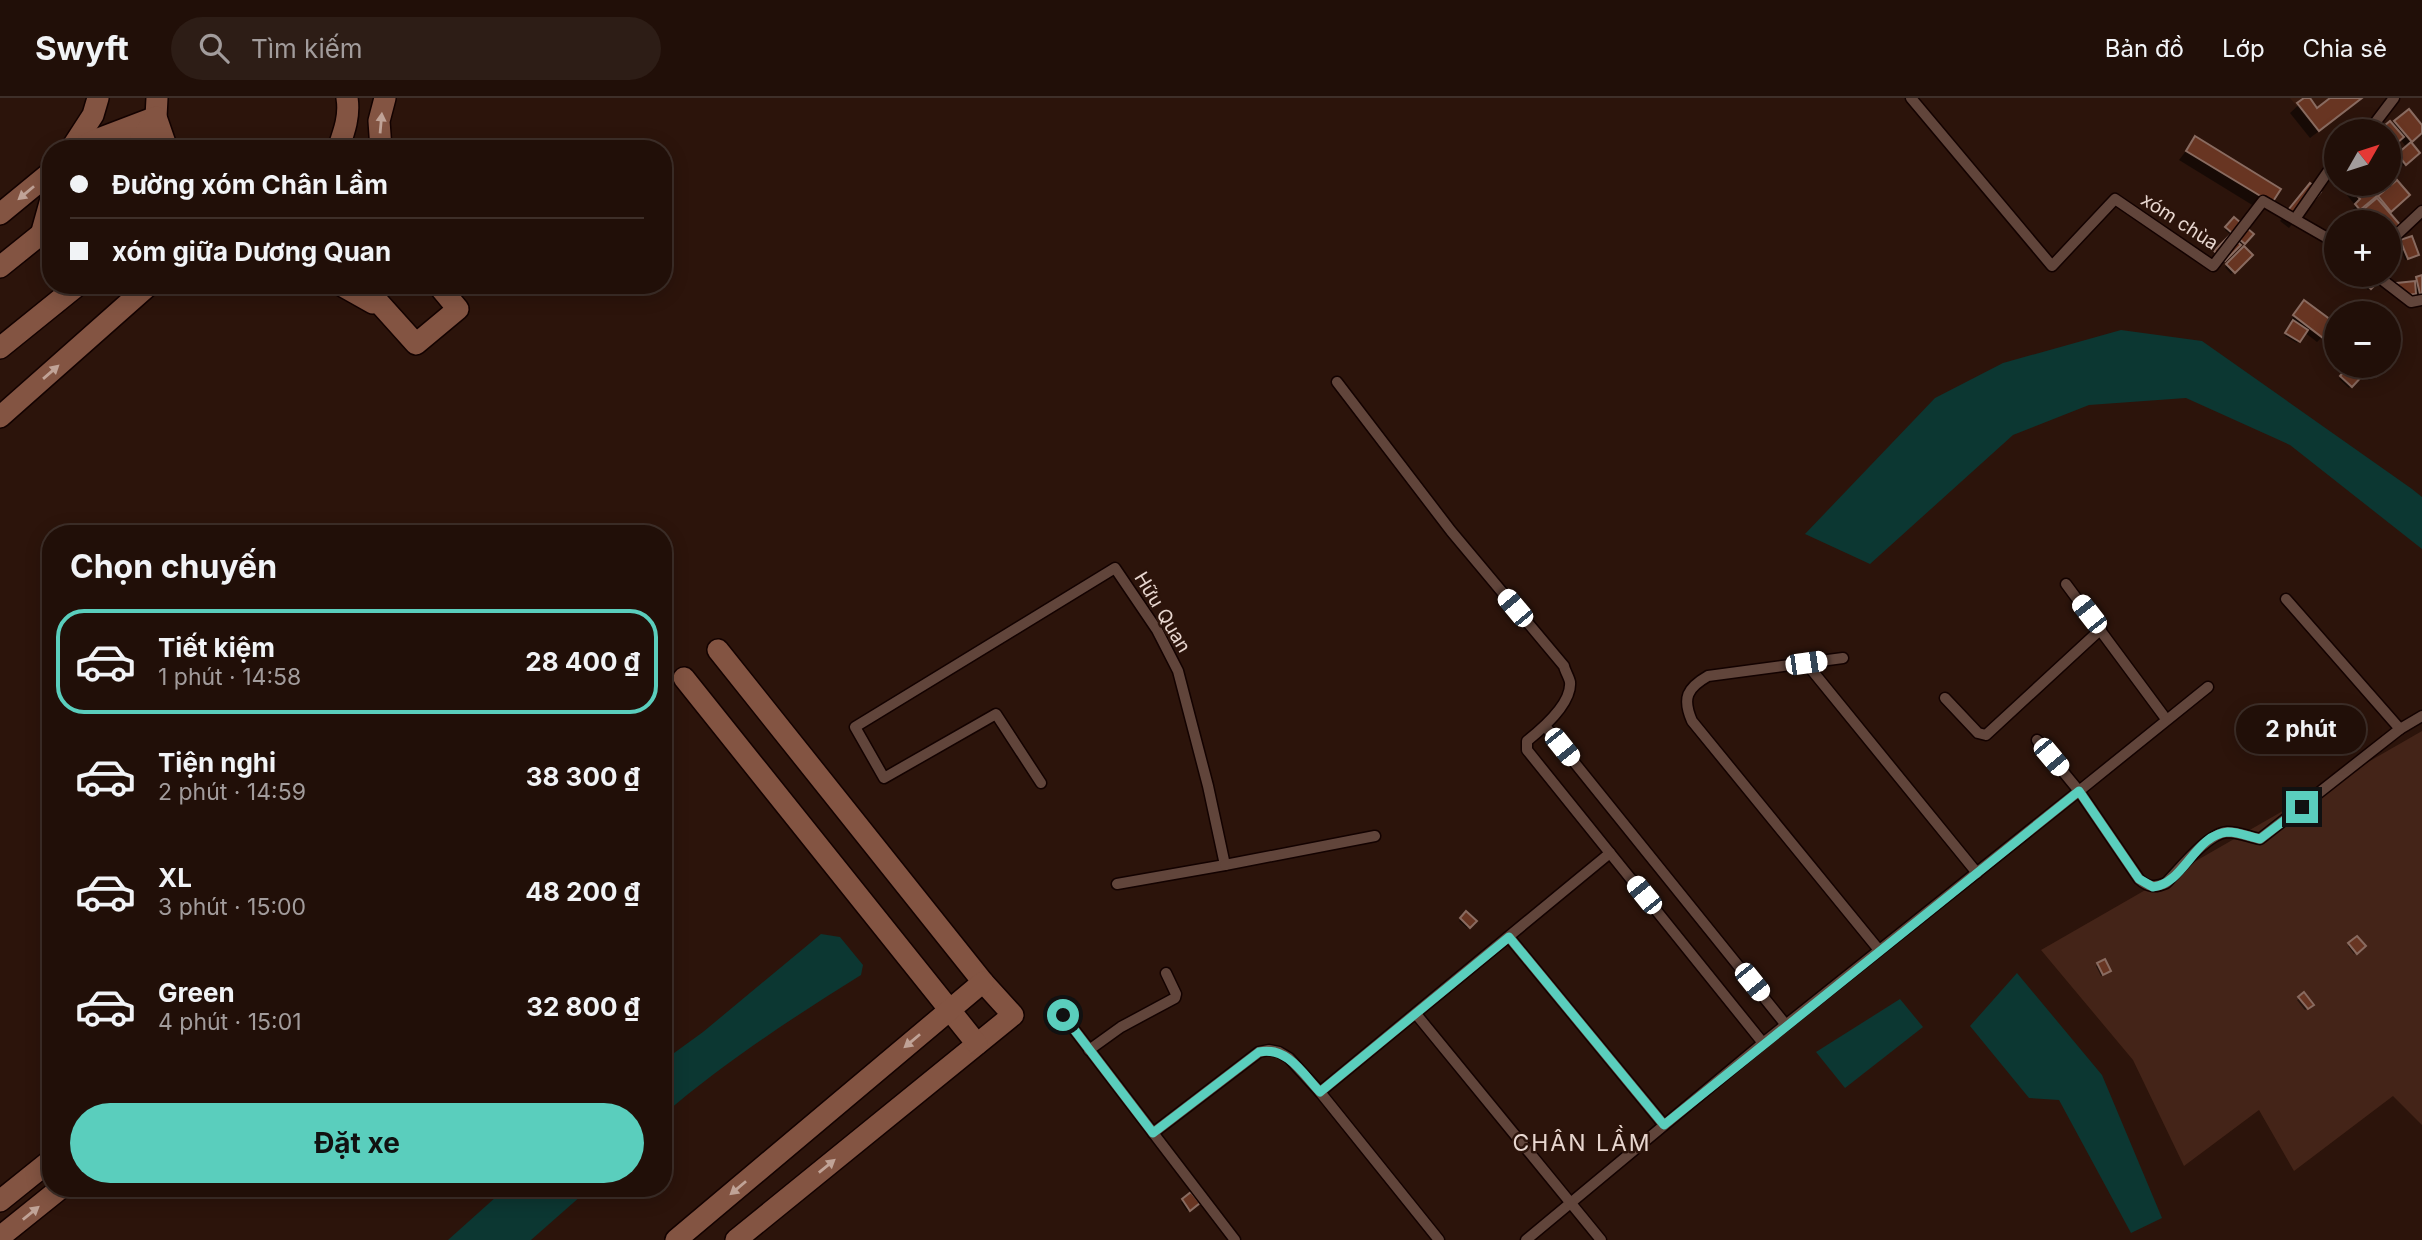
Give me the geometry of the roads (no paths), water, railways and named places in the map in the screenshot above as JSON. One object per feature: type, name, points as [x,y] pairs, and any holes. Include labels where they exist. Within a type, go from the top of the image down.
[{"type":"street","points":[[77,140],[93,115],[98,98]]},
{"type":"street","points":[[380,140],[379,121],[385,98]]},
{"type":"street","points":[[345,140],[349,101]]},
{"type":"street","points":[[95,140],[157,107]]},
{"type":"street","points":[[140,140],[157,107]]},
{"type":"street","points":[[157,107],[164,140]]},
{"type":"street","points":[[0,214],[42,179]]},
{"type":"street","points":[[0,267],[42,233]]},
{"type":"street","points":[[0,348],[67,294]]},
{"type":"street","points":[[0,417],[139,294]]},
{"type":"street","points":[[357,294],[384,309]]},
{"type":"street","points":[[371,294],[416,344],[458,309],[446,294]]},
{"type":"street","points":[[718,650],[1013,1016],[736,1240]]},
{"type":"street","points":[[684,678],[977,1044]]},
{"type":"street","points":[[676,1240],[983,982]]},
{"type":"street","points":[[0,1201],[42,1167]]},
{"type":"street","points":[[0,1237],[50,1197]]},
{"type":"lane","name":"xóm chùa","points":[[1911,98],[2052,266],[2115,199],[2213,267],[2263,201],[2324,234]]},
{"type":"lane","points":[[2378,119],[2394,98]]},
{"type":"lane","points":[[2295,219],[2324,177]]},
{"type":"lane","points":[[2401,231],[2422,211]]},
{"type":"lane","points":[[2392,287],[2411,302],[2422,300]]},
{"type":"lane","points":[[1337,382],[1451,531],[1564,666],[1570,682],[1568,696],[1545,726],[1527,741],[1527,750],[1763,1043]]},
{"type":"lane","name":"Hữu Quan","points":[[1041,783],[996,714],[884,778],[855,727],[1115,568],[1157,630],[1178,671],[1225,865]]},
{"type":"lane","points":[[2066,584],[2166,719]]},
{"type":"lane","points":[[2286,599],[2400,729]]},
{"type":"lane","points":[[1945,698],[1978,733],[1986,736],[2101,629]]},
{"type":"lane","points":[[1843,657],[1708,676],[1697,683],[1689,693],[1686,706],[1692,721],[1879,950]]},
{"type":"lane","points":[[1806,663],[1977,873]]},
{"type":"lane","points":[[1526,1240],[1763,1043],[2208,687]]},
{"type":"lane","points":[[2037,740],[2079,791],[2139,879],[2146,885],[2159,886],[2166,883],[2210,839],[2220,834],[2236,833],[2260,839],[2400,729],[2422,716]]},
{"type":"lane","points":[[1545,726],[1786,1025]]},
{"type":"lane","points":[[1117,884],[1375,836]]},
{"type":"lane","points":[[1320,1092],[1611,853]]},
{"type":"lane","points":[[1509,937],[1664,1125]]},
{"type":"lane","points":[[1089,1050],[1121,1027],[1175,998],[1176,994],[1166,973]]},
{"type":"lane","points":[[1416,1014],[1601,1240]]},
{"type":"lane","points":[[1063,1015],[1235,1240]]},
{"type":"lane","points":[[1153,1133],[1259,1052],[1279,1052],[1289,1058],[1320,1092],[1439,1240]]},
{"type":"water","points":[[2121,330],[2202,341],[2412,489],[2422,497],[2422,549],[2290,445],[2186,398],[2089,405],[2013,435],[1870,564],[1805,534],[1935,398],[2003,363]]},
{"type":"water","points":[[821,934],[840,937],[863,965],[861,975],[759,1041],[672,1108],[672,1054]]},
{"type":"water","points":[[2017,973],[2102,1075],[2162,1218],[2131,1233],[2059,1100],[2029,1098],[1970,1026]]},
{"type":"water","points":[[1900,999],[1923,1027],[1845,1088],[1816,1052]]},
{"type":"water","points":[[496,1197],[580,1197],[531,1240],[448,1240]]},
{"type":"district","name":"CHÂN LẦM","points":[[1582,1143]]}]
